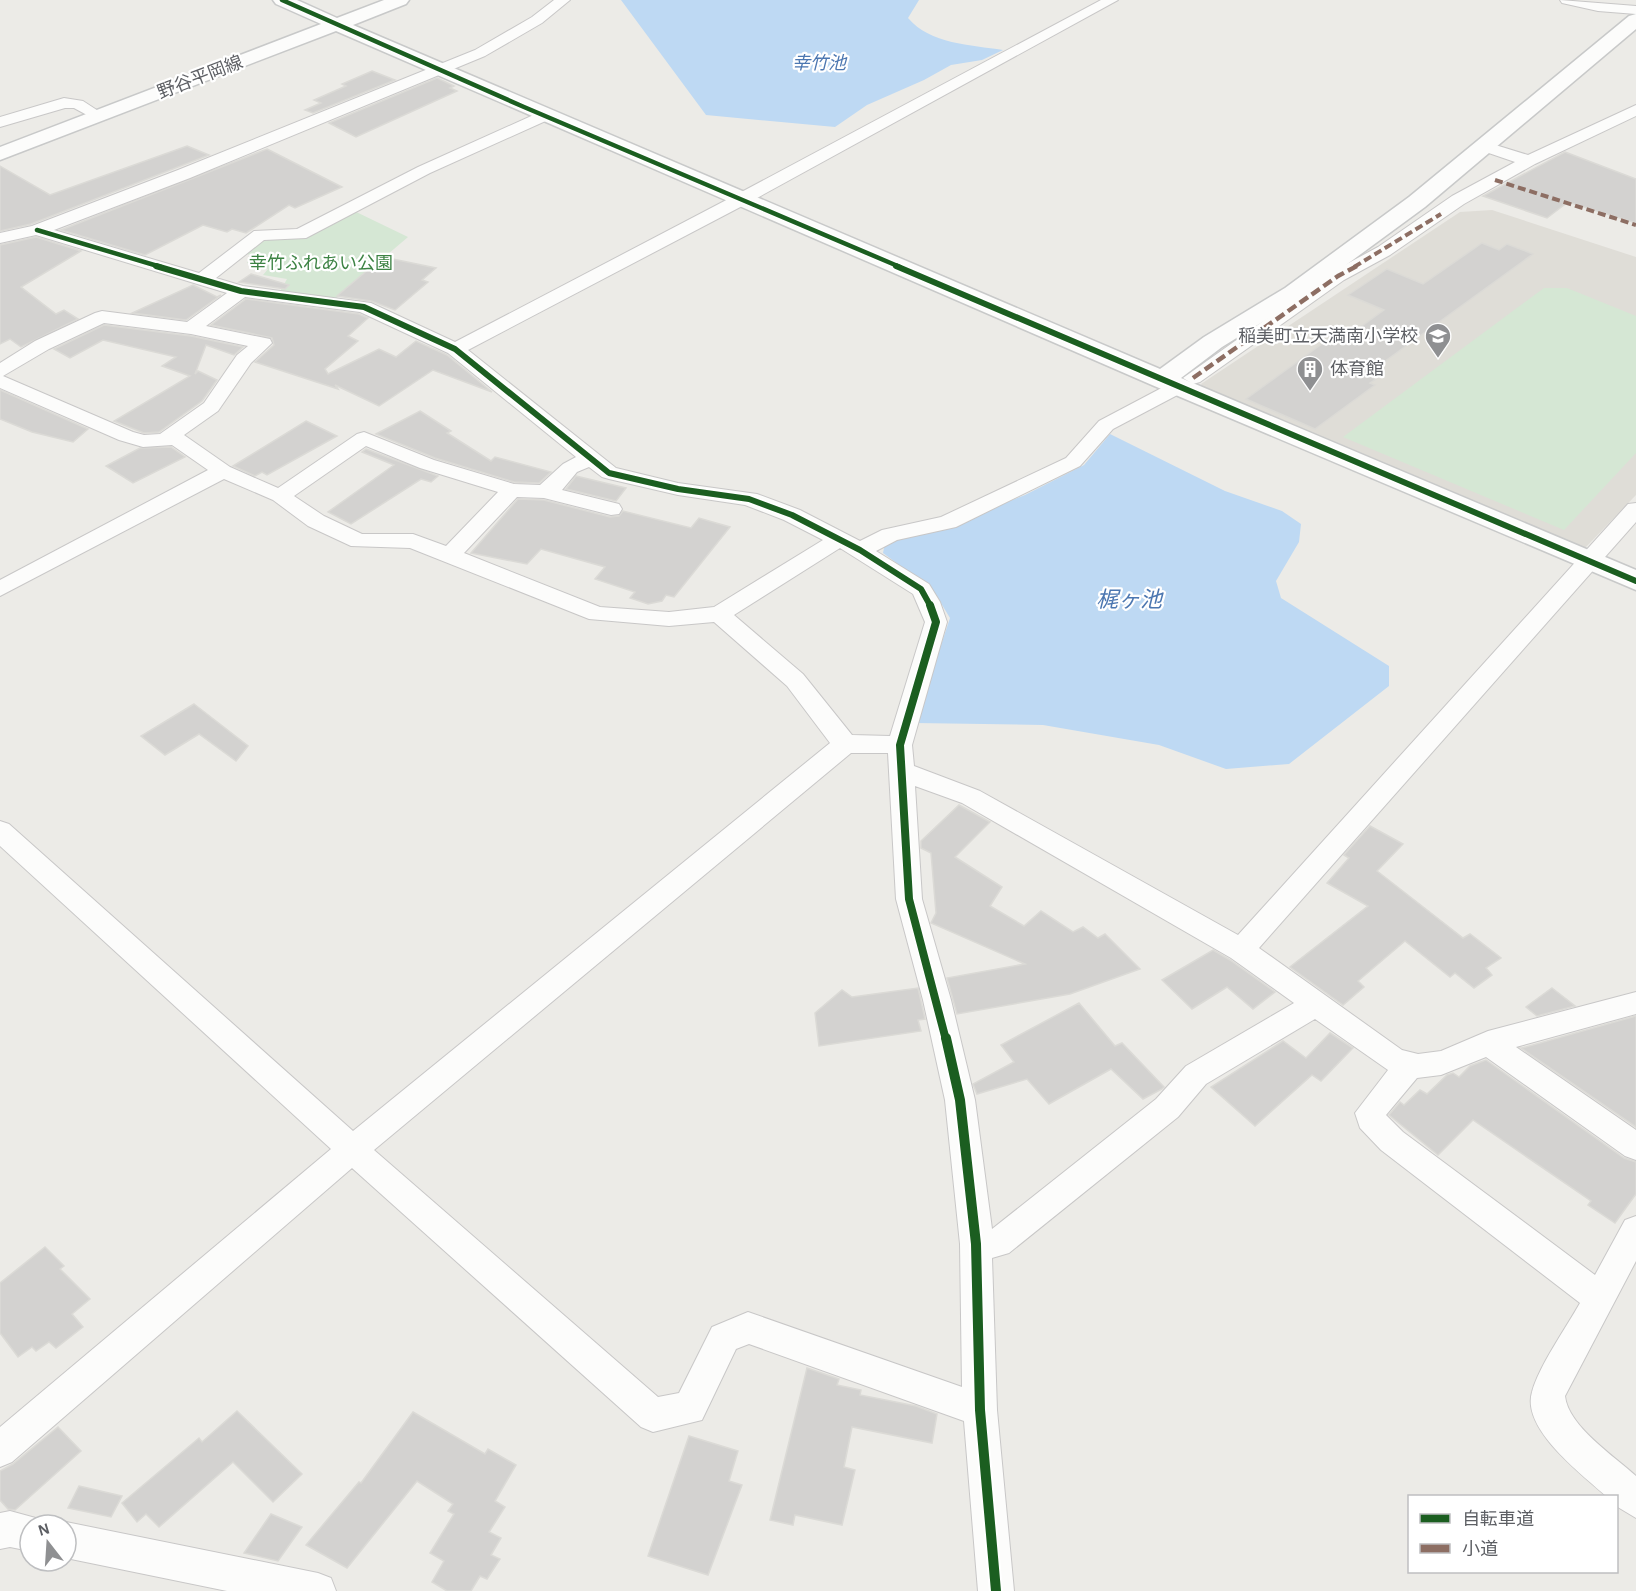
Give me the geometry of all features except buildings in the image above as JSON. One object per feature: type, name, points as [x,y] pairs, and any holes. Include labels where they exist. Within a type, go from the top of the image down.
[{"type":"street","points":[[282,0],[544,116],[1177,382],[1636,581]]},
{"type":"street","name":"野谷平岡線","points":[[0,154],[400,0]]},
{"type":"street","points":[[2,236],[37,230],[184,174],[440,69],[480,52],[537,20],[563,0]]},
{"type":"street","points":[[455,349],[741,200],[1111,0]]},
{"type":"street","points":[[1567,0],[1598,7],[1636,10]]},
{"type":"street","points":[[1177,382],[1213,342],[1303,286],[1417,202],[1636,20]]},
{"type":"street","points":[[0,122],[64,103],[78,104],[98,116]]},
{"type":"street","points":[[861,550],[890,535],[948,522],[1073,462],[1106,425],[1177,382],[1338,276],[1441,214],[1458,200],[1529,161],[1636,110]]},
{"type":"street","points":[[204,278],[260,235],[300,234],[424,170],[544,116]]},
{"type":"street","points":[[1483,146],[1529,161]]},
{"type":"street","points":[[37,230],[242,291],[364,307],[455,349],[609,473],[678,489],[749,499],[792,515],[861,550],[921,589],[929,602],[936,622],[901,758],[909,899],[937,1000],[960,1100],[976,1244],[980,1410],[996,1591]]},
{"type":"street","points":[[191,328],[242,291]]},
{"type":"street","points":[[0,371],[42,345],[102,317],[191,328],[263,343],[244,359],[211,407],[168,438]]},
{"type":"street","points":[[0,381],[126,436],[143,441],[176,439],[223,471],[280,496],[316,521],[359,541],[413,541],[597,614],[669,619],[720,615],[839,539]]},
{"type":"street","points":[[280,496],[364,438],[427,464],[512,490],[544,492],[611,509]]},
{"type":"street","points":[[544,492],[553,487],[570,468],[590,458]]},
{"type":"street","points":[[0,589],[223,471]]},
{"type":"street","points":[[448,556],[512,490]]},
{"type":"street","points":[[1240,950],[1636,509]]},
{"type":"street","points":[[720,615],[795,680],[844,744],[901,758],[1240,950],[1392,1059],[1409,1066],[1433,1067],[1488,1043],[1636,1002]]},
{"type":"street","points":[[0,1450],[353,1150],[844,744]]},
{"type":"street","points":[[0,831],[353,1150],[653,1415],[690,1408],[724,1338],[748,1328],[980,1410]]},
{"type":"street","points":[[976,1244],[998,1243],[1167,1108],[1196,1075],[1315,1005]]},
{"type":"street","points":[[1488,1043],[1636,1147]]},
{"type":"street","points":[[1409,1066],[1370,1113],[1371,1119],[1392,1141],[1599,1298]]},
{"type":"street","points":[[1636,1230],[1548,1394],[1550,1414],[1567,1437],[1636,1500]]},
{"type":"street","points":[[0,1531],[10,1528],[18,1530]]},
{"type":"street","points":[[78,1542],[318,1591]]},
{"type":"shaded area","name":"稲美町立天満南小学校","points":[[1492,210],[1636,257],[1636,495],[1585,548],[1202,387],[1201,384],[1460,212]]},
{"type":"green space","name":"幸竹ふれあい公園","points":[[348,208],[408,237],[333,301],[278,295],[287,279],[263,275],[268,269],[247,263],[253,255],[236,253],[267,234],[300,234]]},
{"type":"green space","points":[[1544,288],[1567,288],[1636,316],[1636,453],[1564,530],[1343,437]]},
{"type":"water","name":"幸竹池","points":[[621,0],[919,0],[908,18],[917,27],[952,42],[1003,50],[982,60],[951,65],[924,80],[867,105],[835,127],[706,115]]},
{"type":"water","name":"梶ヶ池","points":[[1110,434],[1225,491],[1282,511],[1301,524],[1299,542],[1276,581],[1281,598],[1389,666],[1389,686],[1289,764],[1226,769],[1159,745],[1043,725],[915,723],[950,618],[933,590],[883,553],[885,543],[898,537],[943,528],[1025,495],[1084,465]]},
{"type":"marked path","points":[[1495,180],[1636,225]]},
{"type":"marked path","points":[[1193,378],[1338,276],[1384,251],[1441,214]]},
{"type":"cycle path","points":[[282,0],[524,107],[1636,581]]},
{"type":"cycle path","points":[[37,230],[241,291],[364,307],[455,349],[609,473],[678,489],[749,499],[792,515],[860,550],[921,589],[929,602],[936,622],[900,745],[909,899],[937,1000],[960,1100],[976,1244],[980,1410],[996,1591]]},
{"type":"place","name":"稲美町立天満南小学校","points":[[1438,359]]},
{"type":"place","name":"体育館","points":[[1310,392]]}]
